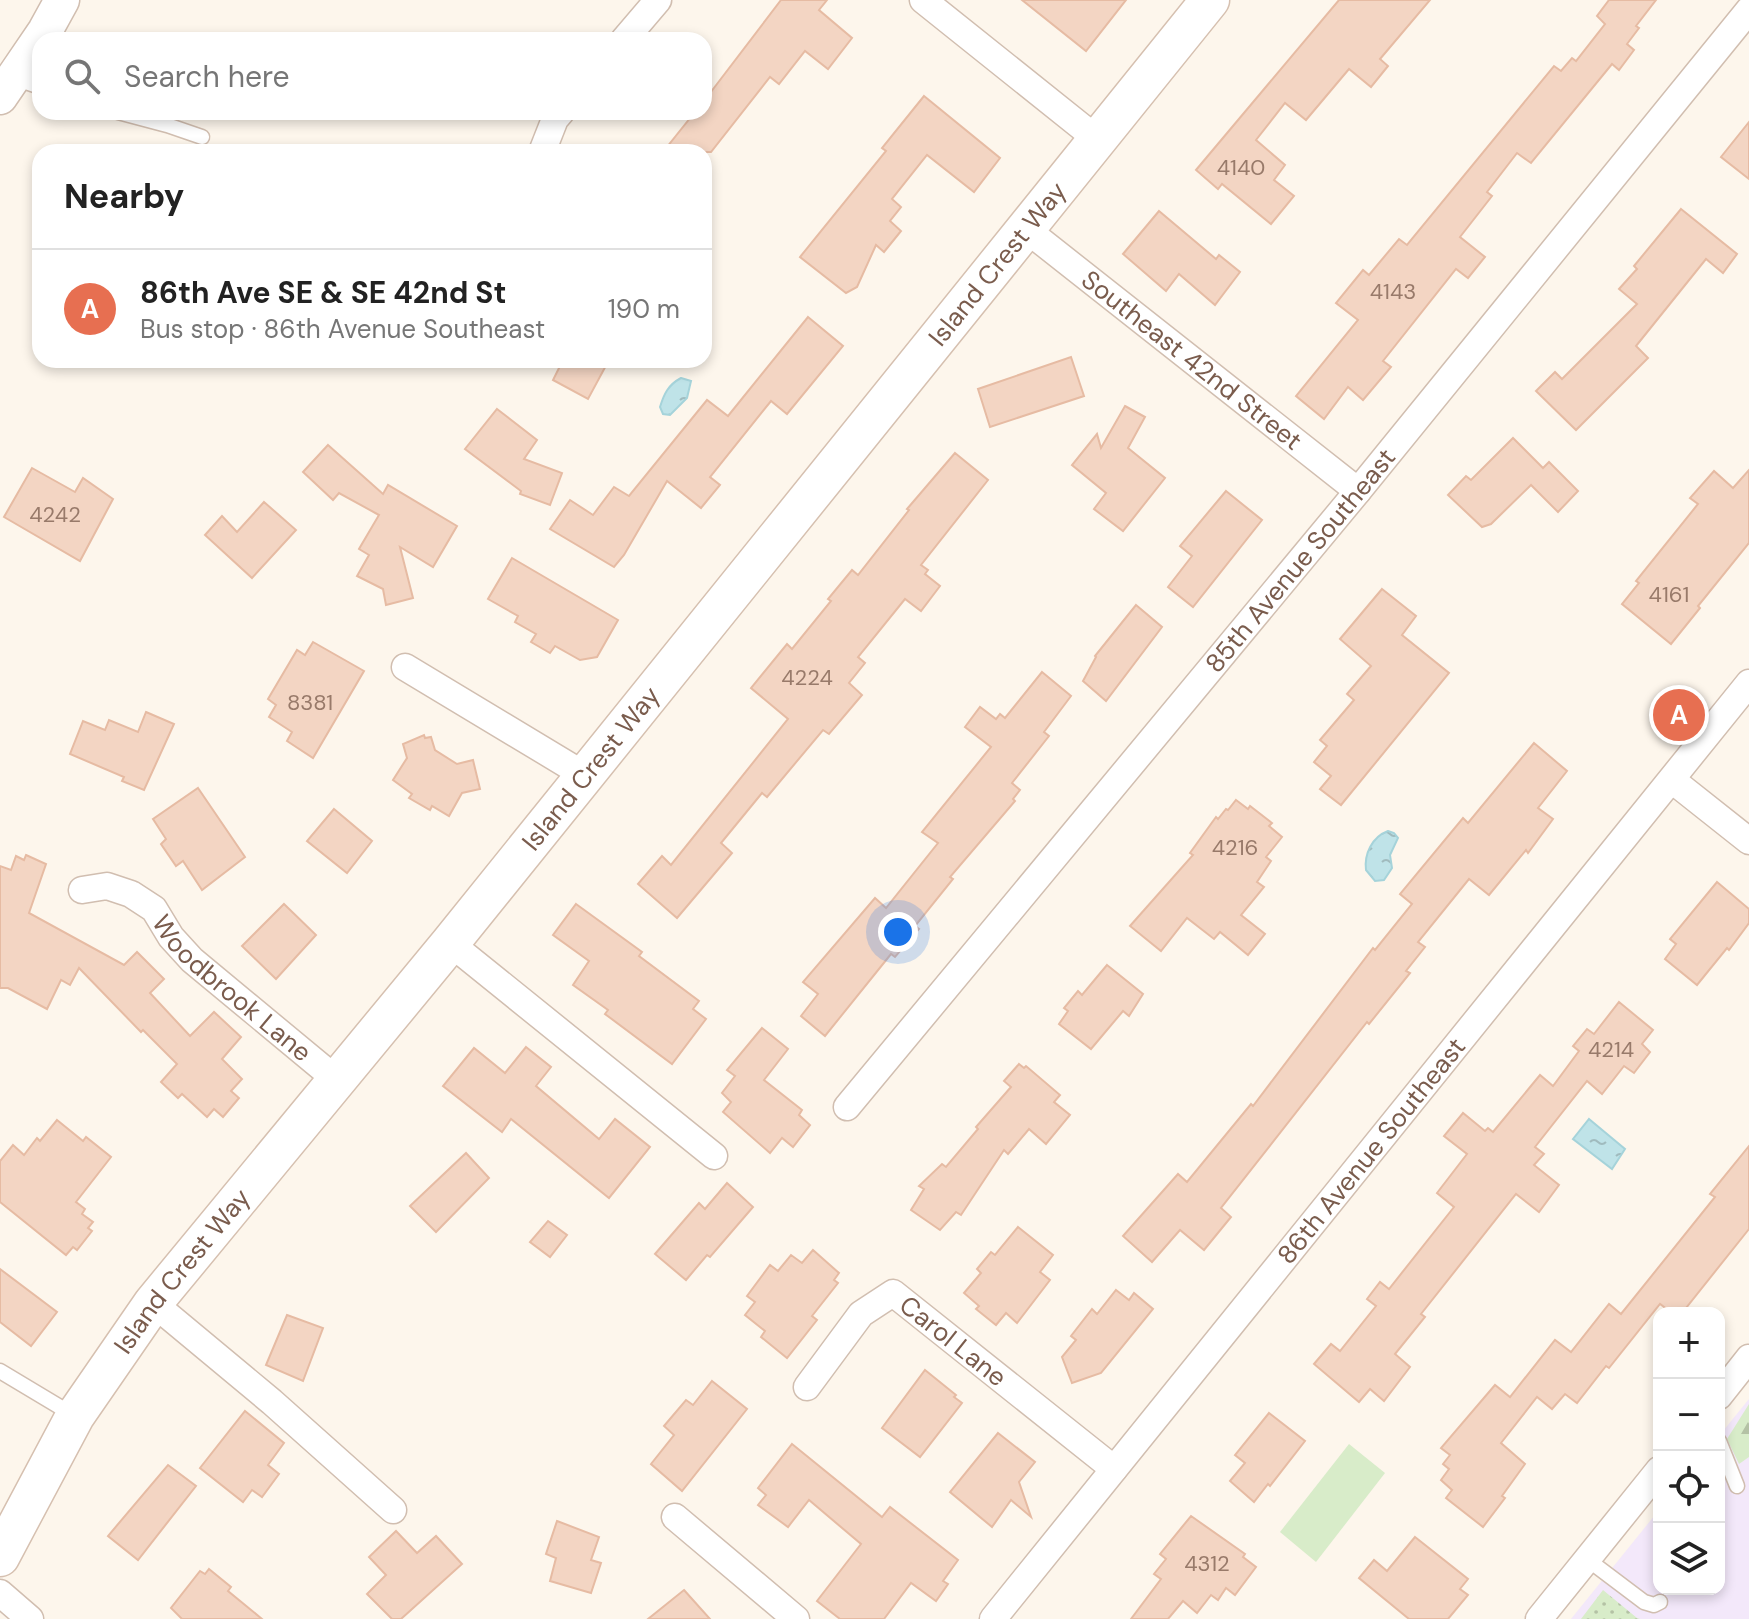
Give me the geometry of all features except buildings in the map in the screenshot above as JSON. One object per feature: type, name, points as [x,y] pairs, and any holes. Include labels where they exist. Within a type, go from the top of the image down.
[{"type":"main road","name":"Island Crest Way","points":[[0,1557],[75,1416],[153,1303],[586,776],[1210,0]]},
{"type":"street","points":[[45,32],[62,0]]},
{"type":"street","points":[[631,32],[658,0]]},
{"type":"street","points":[[923,0],[1098,140]]},
{"type":"street","name":"85th Avenue Southeast","points":[[847,1107],[1358,491],[1749,10]]},
{"type":"street","points":[[18,87],[32,58]]},
{"type":"street","points":[[545,144],[555,120]]},
{"type":"street","name":"Southeast 42nd Street","points":[[1027,230],[1358,491]]},
{"type":"street","points":[[405,667],[586,776]]},
{"type":"street","name":"86th Avenue Southeast","points":[[993,1619],[1749,683]]},
{"type":"street","points":[[1672,780],[1749,841]]},
{"type":"street","name":"Woodbrook Lane","points":[[82,890],[107,886],[131,894],[154,909],[171,937],[192,960],[338,1081]]},
{"type":"street","points":[[450,943],[714,1156]]},
{"type":"street","name":"Carol Lane","points":[[807,1387],[861,1314],[893,1293],[1114,1469]]},
{"type":"street","points":[[153,1303],[272,1402],[393,1510]]},
{"type":"street","points":[[1725,1388],[1749,1358]]},
{"type":"street","points":[[1539,1619],[1653,1477]]},
{"type":"street","points":[[675,1517],[796,1619]]},
{"type":"street","points":[[0,1593],[30,1619]]},
{"type":"lane","points":[[148,120],[202,137]]},
{"type":"lane","points":[[0,1371],[75,1416]]},
{"type":"lane","points":[[1723,1451],[1737,1486]]},
{"type":"lane","points":[[1587,1559],[1644,1602],[1654,1605],[1660,1602]]},
{"type":"shaded area","points":[[1749,1399],[1749,1619],[1571,1619],[1653,1517],[1653,1595],[1725,1595],[1725,1429]]},
{"type":"green space","points":[[1749,1404],[1749,1457],[1739,1464],[1727,1439]]},
{"type":"green space","points":[[1349,1444],[1385,1473],[1316,1562],[1280,1532]]},
{"type":"green space","points":[[1603,1590],[1637,1618],[1640,1619],[1581,1619]]},
{"type":"water","points":[[681,378],[691,381],[687,398],[670,415],[663,414],[660,407],[665,394]]},
{"type":"water","points":[[1388,831],[1398,838],[1390,855],[1392,868],[1384,880],[1375,881],[1366,870],[1366,858],[1373,842]]},
{"type":"water","points":[[1589,1119],[1625,1149],[1612,1169],[1573,1139]]},
{"type":"place","name":"86th Ave SE & SE 42nd St","points":[[1679,715]]}]
